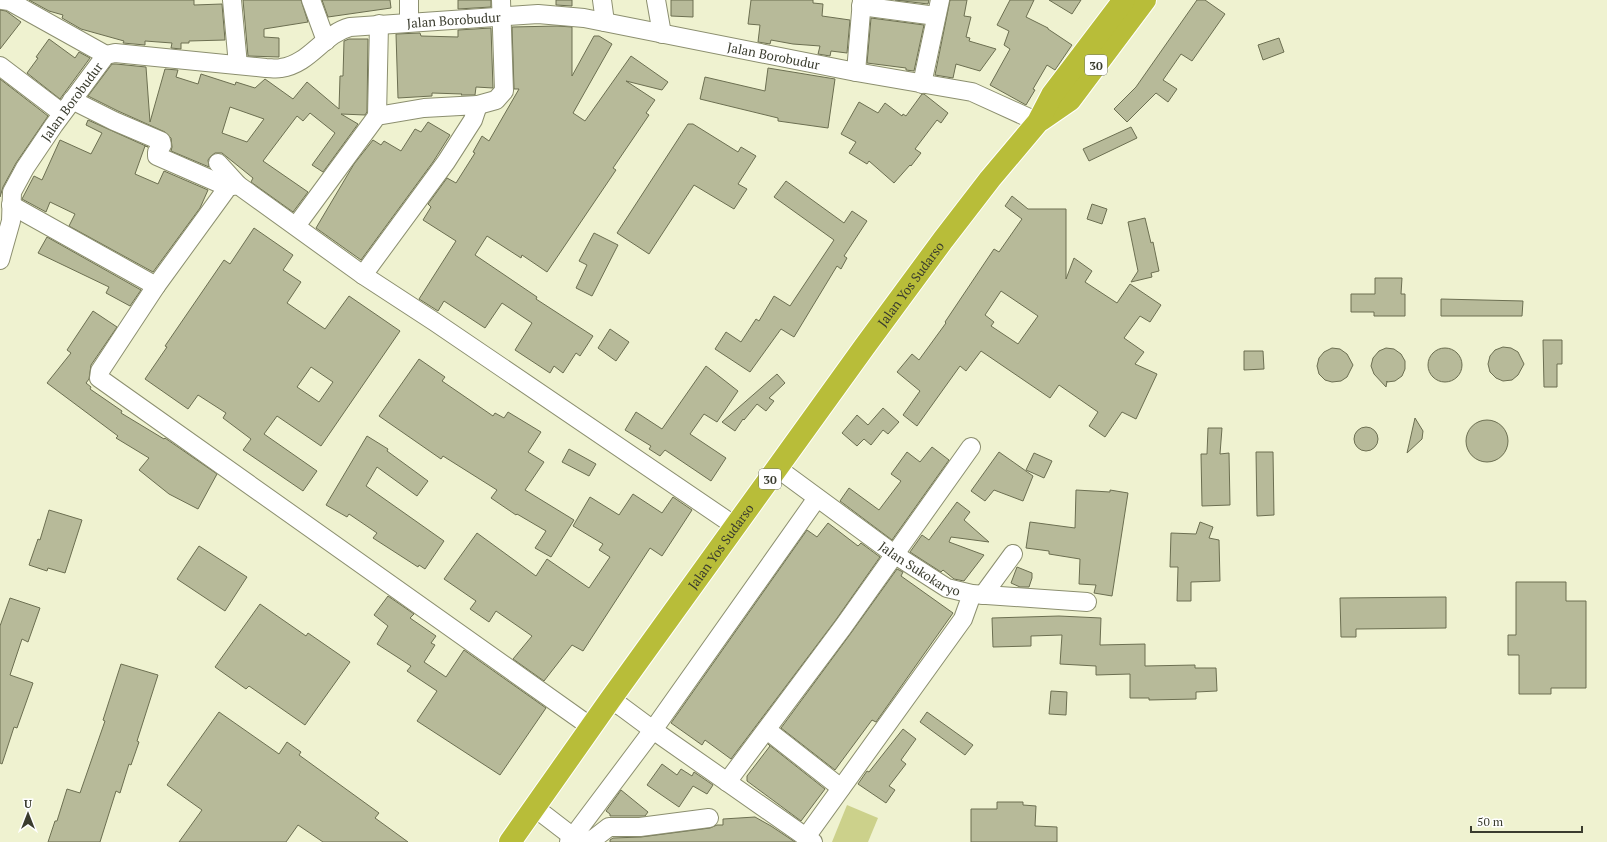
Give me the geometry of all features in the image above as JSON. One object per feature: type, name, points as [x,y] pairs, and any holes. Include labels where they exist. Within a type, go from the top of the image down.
[{"type":"highway","name":"Jalan Yos Sudarso","points":[[510,842],[735,526],[943,240],[990,179],[1038,122],[1052,95],[1124,0]]},
{"type":"highway","name":"Jalan Yos Sudarso","points":[[1038,122],[1070,100],[1145,0]]},
{"type":"street","points":[[232,0],[238,66]]},
{"type":"street","points":[[311,0],[326,41]]},
{"type":"street","points":[[409,0],[409,22]]},
{"type":"street","points":[[602,0],[605,22]]},
{"type":"street","points":[[656,0],[662,34]]},
{"type":"street","points":[[2,1],[9,1],[106,55]]},
{"type":"street","points":[[856,72],[862,3],[938,8],[922,84]]},
{"type":"street","points":[[377,116],[424,108],[478,105],[496,100],[504,91],[502,8]]},
{"type":"street","name":"Jalan Borobudur","points":[[0,260],[11,220],[10,205],[12,192],[25,168],[67,107],[106,55],[115,53],[238,66],[281,68],[295,64],[309,55],[341,29],[350,26],[409,22],[502,8],[538,14],[584,18],[856,72],[972,92],[1038,122]]},
{"type":"street","points":[[296,226],[377,116],[379,24]]},
{"type":"street","points":[[0,66],[67,107],[114,121],[161,141],[162,145],[157,152],[157,156],[233,186],[296,226],[363,276],[435,322],[735,526]]},
{"type":"street","points":[[363,276],[446,162],[473,120],[478,105]]},
{"type":"street","points":[[218,163],[233,186]]},
{"type":"street","points":[[233,186],[156,286],[100,371],[99,378],[591,727]]},
{"type":"street","points":[[10,205],[156,286]]},
{"type":"street","points":[[727,782],[971,447]]},
{"type":"street","name":"Jalan Sukokaryo","points":[[777,468],[894,554],[947,588],[978,594],[1087,602]]},
{"type":"street","points":[[571,839],[653,730],[817,498]]},
{"type":"street","points":[[610,700],[810,839],[841,788],[963,619],[978,594],[1014,554]]},
{"type":"street","points":[[766,730],[841,788]]},
{"type":"street","points":[[534,807],[571,839],[589,841],[609,827],[640,827],[709,818]]},
{"type":"green space","points":[[847,805],[878,818],[868,842],[832,842]]},
{"type":"building","points":[[29,0],[194,0],[194,5],[222,4],[225,40],[189,41],[189,43],[181,43],[181,49],[171,48],[172,43],[145,41],[145,45],[123,43],[124,41],[81,29],[62,18],[63,15],[49,11]]},
{"type":"building","points":[[243,0],[301,0],[308,22],[264,29],[264,37],[279,38],[279,57],[248,56]]},
{"type":"building","points":[[322,0],[390,0],[391,8],[328,17]]},
{"type":"building","points":[[458,0],[491,0],[491,7],[458,9]]},
{"type":"building","points":[[556,0],[572,0],[572,6],[556,5]]},
{"type":"building","points":[[671,0],[693,0],[693,17],[671,16]]},
{"type":"building","points":[[751,0],[813,0],[813,3],[823,4],[822,16],[850,20],[847,53],[831,51],[830,56],[818,54],[820,46],[793,44],[771,40],[770,44],[758,42],[760,25],[748,24]]},
{"type":"building","points":[[895,0],[929,0],[928,4]]},
{"type":"building","points":[[950,0],[967,0],[964,16],[971,17],[966,37],[970,38],[969,41],[996,49],[980,71],[956,64],[953,78],[935,75]]},
{"type":"building","points":[[1010,0],[1034,0],[1026,17],[1048,28],[1072,45],[1055,70],[1047,65],[1033,89],[1035,90],[1026,105],[990,85],[1010,49],[1004,45],[1009,31],[997,25]]},
{"type":"building","points":[[1049,0],[1081,0],[1072,14]]},
{"type":"building","points":[[1197,0],[1205,0],[1225,14],[1192,61],[1181,54],[1163,80],[1177,89],[1168,102],[1156,93],[1127,122],[1114,109],[1136,87]]},
{"type":"building","points":[[0,10],[6,11],[21,22],[0,49]]},
{"type":"building","points":[[871,18],[924,25],[914,71],[906,70],[906,68],[867,63]]},
{"type":"building","points":[[512,27],[572,27],[572,76],[594,36],[599,36],[612,44],[573,113],[585,121],[631,56],[668,82],[662,90],[626,81],[655,100],[646,113],[649,115],[613,168],[616,170],[547,272],[522,255],[521,258],[487,236],[475,255],[537,297],[536,299],[593,336],[580,356],[576,353],[563,373],[554,366],[550,373],[515,350],[532,323],[502,303],[485,328],[444,301],[438,311],[419,299],[456,241],[423,220],[431,207],[428,204],[447,178],[456,183],[475,153],[473,152],[482,136],[489,141],[519,89],[514,89]]},
{"type":"building","points":[[491,28],[493,88],[476,87],[475,95],[432,93],[432,96],[398,98],[396,34],[420,33],[421,36],[458,37],[458,30]]},
{"type":"building","points":[[1279,38],[1284,52],[1263,60],[1258,45]]},
{"type":"building","points":[[49,39],[75,58],[79,52],[90,58],[60,99],[27,73]]},
{"type":"building","points":[[349,39],[368,39],[367,112],[365,115],[341,114],[358,124],[323,172],[312,165],[335,133],[310,113],[303,121],[297,116],[263,161],[308,192],[293,212],[251,182],[253,178],[222,153],[215,153],[211,156],[208,160],[209,167],[171,151],[171,138],[165,132],[88,96],[112,64],[116,64],[146,67],[150,122],[165,69],[178,70],[176,77],[198,84],[201,74],[235,85],[236,82],[255,88],[265,79],[293,99],[307,82],[339,109],[340,76],[343,76],[344,41]],"holes":[[[230,107],[264,119],[247,142],[222,133]]]},
{"type":"building","points":[[768,68],[835,79],[828,128],[778,121],[778,118],[700,99],[705,77],[765,91]]},
{"type":"building","points":[[0,79],[48,116],[16,163],[3,187],[0,197]]},
{"type":"building","points":[[922,94],[948,113],[941,123],[937,120],[915,149],[921,153],[911,166],[910,165],[894,183],[869,161],[867,164],[849,153],[856,142],[841,134],[859,102],[878,113],[885,103],[902,116],[903,114],[906,116]]},
{"type":"building","points":[[88,120],[148,147],[145,146],[135,174],[158,184],[164,171],[208,190],[200,208],[153,272],[69,226],[75,214],[50,202],[46,212],[22,199],[34,176],[42,180],[60,140],[91,154],[102,133],[86,125]]},
{"type":"building","points":[[428,122],[450,135],[433,162],[361,260],[316,228],[354,164],[373,140],[381,145],[384,141],[401,151],[415,129],[421,132]]},
{"type":"building","points":[[688,124],[693,124],[738,152],[741,147],[756,156],[738,184],[747,189],[734,209],[694,185],[649,254],[617,233]]},
{"type":"building","points":[[1131,127],[1137,138],[1089,161],[1083,149]]},
{"type":"building","points":[[786,181],[844,223],[852,211],[867,221],[844,256],[847,258],[841,269],[837,266],[794,337],[781,329],[750,372],[715,349],[726,332],[741,342],[756,319],[759,321],[774,296],[790,306],[834,240],[774,197]]},
{"type":"building","points":[[1012,196],[1028,209],[1066,209],[1066,279],[1074,258],[1092,271],[1085,282],[1117,303],[1130,284],[1161,305],[1150,322],[1140,316],[1124,338],[1144,352],[1135,364],[1157,374],[1136,419],[1122,412],[1105,437],[1089,426],[1098,412],[1059,385],[1050,398],[981,351],[966,371],[960,366],[917,426],[903,415],[920,391],[897,372],[912,354],[919,360],[946,323],[945,322],[994,249],[999,252],[1022,219],[1005,206]],"holes":[[[1001,291],[1038,316],[1018,344],[991,326],[994,322],[985,315]]]},
{"type":"building","points":[[1092,204],[1107,209],[1102,224],[1087,219]]},
{"type":"building","points":[[1145,218],[1151,243],[1153,242],[1159,271],[1151,273],[1152,277],[1131,282],[1138,271],[1128,222]]},
{"type":"building","points":[[254,228],[293,255],[283,270],[301,282],[287,303],[325,329],[349,296],[400,331],[321,446],[277,416],[264,434],[317,471],[303,491],[243,450],[251,439],[223,418],[226,413],[198,395],[188,409],[145,379],[167,347],[165,346],[224,260],[230,264]],"holes":[[[311,367],[333,382],[319,402],[297,387]]]},
{"type":"building","points":[[594,233],[618,245],[592,296],[576,288],[587,265],[579,261]]},
{"type":"building","points":[[47,237],[141,290],[130,306],[106,293],[109,287],[38,253]]},
{"type":"building","points":[[1375,278],[1402,278],[1401,294],[1405,294],[1405,316],[1374,316],[1374,312],[1351,312],[1351,294],[1375,294]]},
{"type":"building","points":[[1441,299],[1523,301],[1522,316],[1441,316]]},
{"type":"building","points":[[93,311],[117,327],[91,365],[89,379],[86,383],[91,387],[90,389],[122,411],[121,413],[164,439],[165,438],[217,474],[198,509],[169,494],[139,470],[149,458],[116,438],[118,436],[47,383],[71,353],[67,350]]},
{"type":"building","points":[[610,329],[629,342],[616,361],[598,348]]},
{"type":"building","points":[[1543,340],[1562,340],[1562,364],[1557,364],[1557,387],[1544,387]]},
{"type":"building","points":[[1503,347],[1511,348],[1518,352],[1524,364],[1518,375],[1512,380],[1503,381],[1496,378],[1490,372],[1488,364],[1490,356],[1495,350]]},
{"type":"building","points":[[1332,348],[1340,349],[1347,354],[1353,365],[1347,377],[1341,381],[1332,382],[1325,380],[1319,374],[1317,366],[1319,358],[1324,352]]},
{"type":"building","points":[[1386,348],[1394,349],[1401,354],[1405,361],[1405,369],[1402,376],[1395,381],[1387,381],[1386,387],[1374,374],[1371,366],[1373,358],[1379,351]]},
{"type":"building","points":[[1442,348],[1448,348],[1457,353],[1461,359],[1461,371],[1457,377],[1448,382],[1442,382],[1433,377],[1428,368],[1428,362],[1433,353]]},
{"type":"building","points":[[1244,351],[1263,351],[1264,369],[1244,370]]},
{"type":"building","points":[[419,359],[445,377],[442,381],[493,416],[495,413],[504,418],[508,412],[541,432],[528,452],[544,462],[525,490],[574,520],[551,557],[535,548],[546,531],[517,514],[516,515],[491,498],[497,490],[443,456],[441,459],[379,416]]},
{"type":"building","points":[[706,366],[738,391],[717,422],[704,414],[690,434],[726,458],[711,481],[665,450],[660,456],[649,449],[651,446],[625,430],[636,412],[662,429]]},
{"type":"building","points":[[777,374],[785,383],[769,398],[774,401],[766,411],[757,404],[744,420],[743,419],[735,431],[722,422]]},
{"type":"building","points":[[883,408],[899,422],[888,434],[883,430],[871,445],[864,439],[857,446],[842,433],[857,415],[868,425]]},
{"type":"building","points":[[1415,418],[1423,431],[1422,439],[1407,453]]},
{"type":"building","points":[[1483,420],[1491,420],[1499,423],[1505,429],[1508,441],[1505,453],[1499,459],[1491,462],[1483,462],[1475,459],[1469,453],[1466,445],[1466,437],[1469,429],[1475,423]]},
{"type":"building","points":[[1366,427],[1374,431],[1378,439],[1374,447],[1366,451],[1358,447],[1354,439],[1358,431]]},
{"type":"building","points":[[1208,428],[1222,428],[1220,454],[1229,453],[1230,505],[1202,506],[1201,454],[1207,454]]},
{"type":"building","points":[[367,436],[388,449],[387,451],[428,481],[417,496],[377,467],[366,486],[444,541],[425,569],[419,565],[418,567],[373,538],[377,533],[349,514],[347,517],[326,505]]},
{"type":"building","points":[[932,447],[949,460],[892,540],[840,501],[849,488],[879,510],[901,481],[891,474],[907,452],[920,462]]},
{"type":"building","points":[[569,449],[596,464],[589,476],[562,462]]},
{"type":"building","points":[[999,452],[1033,476],[1023,501],[994,490],[985,501],[971,491]]},
{"type":"building","points":[[1256,452],[1273,452],[1274,515],[1257,516]]},
{"type":"building","points":[[1034,453],[1052,461],[1044,478],[1026,470]]},
{"type":"building","points":[[1076,490],[1110,492],[1110,490],[1128,493],[1112,596],[1094,593],[1096,585],[1079,584],[1080,559],[1049,554],[1049,551],[1026,548],[1030,522],[1075,528]]},
{"type":"building","points":[[633,494],[662,513],[673,497],[692,510],[662,556],[650,548],[583,651],[572,645],[544,681],[513,659],[532,636],[496,611],[489,622],[470,609],[476,601],[444,579],[477,533],[536,576],[547,559],[589,588],[610,557],[599,550],[603,544],[573,526],[590,497],[619,515]]},
{"type":"building","points":[[957,502],[970,512],[964,520],[989,542],[951,537],[949,542],[984,555],[964,581],[954,579],[943,570],[941,572],[910,552],[922,535],[929,540]]},
{"type":"building","points":[[49,510],[82,520],[65,573],[48,568],[47,571],[29,565],[38,539],[40,540]]},
{"type":"building","points":[[1200,522],[1213,527],[1209,538],[1219,540],[1220,581],[1191,582],[1191,601],[1177,601],[1178,567],[1170,567],[1171,533],[1196,534]]},
{"type":"building","points":[[828,523],[858,546],[861,543],[880,557],[835,621],[731,759],[705,740],[702,745],[671,723],[807,530],[817,537]]},
{"type":"building","points":[[199,546],[247,577],[225,611],[177,579]]},
{"type":"building","points":[[1017,567],[1032,573],[1029,587],[1020,587],[1011,583]]},
{"type":"building","points":[[897,569],[903,572],[901,576],[953,613],[876,722],[872,720],[835,770],[781,728]]},
{"type":"building","points":[[1516,582],[1566,582],[1566,601],[1586,601],[1586,688],[1551,688],[1551,694],[1519,694],[1519,655],[1508,655],[1508,635],[1516,635]]},
{"type":"building","points":[[388,596],[414,614],[410,618],[436,636],[431,643],[435,645],[424,662],[446,677],[464,650],[546,708],[500,775],[417,721],[437,691],[407,671],[411,666],[377,644],[388,626],[374,615]]},
{"type":"building","points":[[1446,597],[1446,628],[1356,629],[1356,637],[1341,637],[1340,598]]},
{"type":"building","points":[[10,598],[40,608],[28,642],[22,639],[10,675],[33,683],[17,728],[14,727],[2,764],[0,763],[0,626]]},
{"type":"building","points":[[260,604],[306,636],[308,633],[350,662],[305,725],[249,686],[246,689],[215,667]]},
{"type":"building","points":[[1059,616],[1101,618],[1100,645],[1145,644],[1145,666],[1195,665],[1195,668],[1216,668],[1217,691],[1196,692],[1196,699],[1149,700],[1149,698],[1130,698],[1130,674],[1096,675],[1096,666],[1060,664],[1062,635],[1031,636],[1031,646],[993,647],[992,618]]},
{"type":"building","points":[[121,664],[158,675],[137,741],[139,742],[131,765],[129,764],[120,793],[116,791],[100,842],[48,842],[55,821],[57,821],[67,789],[80,793],[105,721],[103,720]]},
{"type":"building","points":[[1051,691],[1067,692],[1066,715],[1049,714]]},
{"type":"building","points":[[219,712],[279,754],[287,742],[301,752],[299,755],[379,813],[375,818],[408,842],[323,842],[298,825],[286,842],[179,842],[202,810],[167,785]]},
{"type":"building","points":[[927,712],[973,745],[965,755],[920,722]]},
{"type":"building","points":[[903,729],[916,739],[901,760],[906,764],[889,786],[895,790],[886,803],[858,784],[867,771],[869,772]]},
{"type":"building","points":[[768,744],[825,789],[801,821],[747,781],[747,776],[770,746]]},
{"type":"building","points":[[662,764],[677,775],[681,769],[692,776],[694,772],[713,785],[707,794],[693,786],[679,807],[647,785]]},
{"type":"building","points":[[621,790],[648,812],[645,816],[610,816],[610,814],[606,811]]},
{"type":"building","points":[[997,802],[1023,802],[1023,805],[1036,806],[1035,826],[1057,827],[1057,842],[971,842],[971,809],[997,809]]},
{"type":"building","points":[[755,817],[795,842],[610,842],[613,838],[641,837],[710,828],[717,825],[723,825],[723,819]]}]
